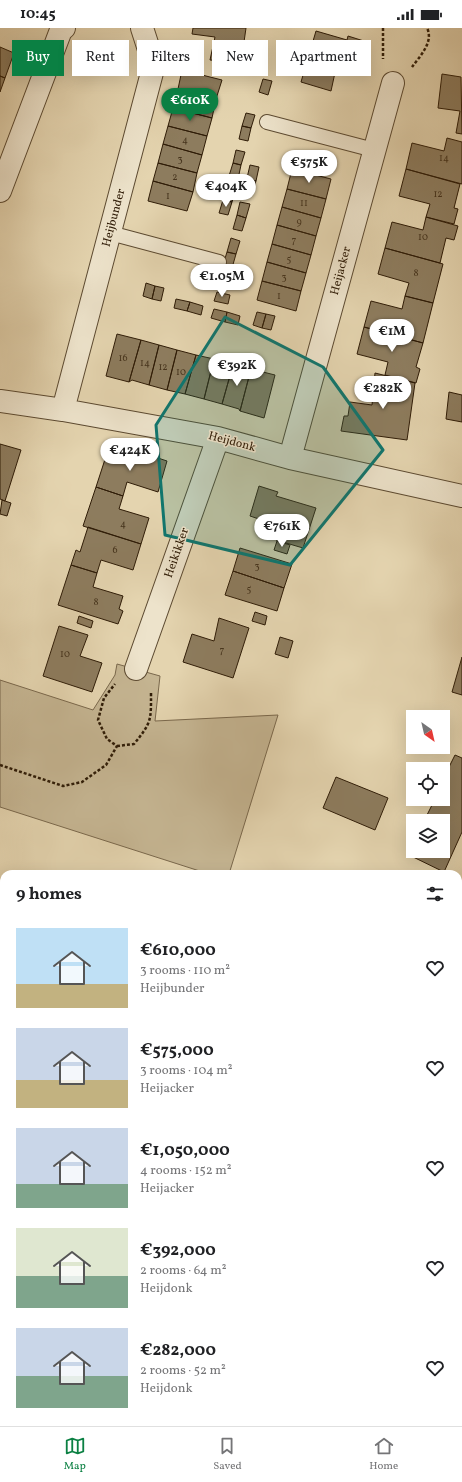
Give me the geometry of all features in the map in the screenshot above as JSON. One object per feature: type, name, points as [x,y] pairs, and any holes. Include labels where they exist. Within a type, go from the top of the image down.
[{"type":"street","points":[[0,191],[60,30],[64,28]]},
{"type":"street","name":"Heijbunder","points":[[63,410],[154,65],[142,28]]},
{"type":"street","name":"Heijacker","points":[[290,458],[393,83]]},
{"type":"street","name":"Heijdonk","points":[[0,400],[218,438],[290,458],[462,496]]},
{"type":"street","name":"Heikikker","points":[[136,669],[218,438]]},
{"type":"lane","points":[[267,122],[374,150]]},
{"type":"lane","points":[[110,233],[219,262]]},
{"type":"path","points":[[393,83],[405,76],[427,47],[427,28]]},
{"type":"path","points":[[136,669],[142,673],[151,686],[148,727],[134,744],[117,746],[107,739],[98,720],[104,698],[116,682],[136,669]]},
{"type":"path","points":[[0,765],[63,786],[82,782],[106,765],[117,746]]},
{"type":"highlighted area","points":[[225,317],[323,367],[383,450],[290,565],[165,535],[156,425]]},
{"type":"shaded area","points":[[117,664],[160,676],[155,721],[278,715],[230,870],[197,870],[0,807],[0,680],[93,710],[115,675]]},
{"type":"building","points":[[193,28],[246,28],[244,40],[214,40],[215,37],[192,34]]},
{"type":"building","points":[[316,31],[347,40],[313,40]]},
{"type":"building","points":[[348,36],[361,40],[347,40]]},
{"type":"building","points":[[0,47],[12,52],[12,59],[5,78],[0,76]]},
{"type":"building","points":[[442,74],[461,77],[462,134],[456,133],[460,111],[438,108]]},
{"type":"building","points":[[0,76],[5,78],[0,92]]},
{"type":"building","points":[[181,76],[204,76],[222,80],[216,99],[178,89]]},
{"type":"building","points":[[303,76],[334,76],[331,91],[301,82]]},
{"type":"building","points":[[263,79],[272,81],[268,95],[259,92]]},
{"type":"building","points":[[178,89],[216,99],[212,118],[173,108]]},
{"type":"building","points":[[173,108],[212,118],[207,136],[168,126]]},
{"type":"building","points":[[246,113],[255,115],[251,128],[242,126]]},
{"type":"building","points":[[168,126],[207,136],[202,155],[163,144]]},
{"type":"building","points":[[242,126],[251,128],[248,141],[239,139]]},
{"type":"building","points":[[447,138],[462,142],[462,184],[406,169],[412,143],[444,151]]},
{"type":"building","points":[[163,144],[202,155],[197,173],[158,163]]},
{"type":"building","points":[[236,150],[245,152],[241,165],[233,163]]},
{"type":"building","points":[[158,163],[197,173],[193,192],[153,181]]},
{"type":"building","points":[[233,163],[241,165],[238,179],[229,176]]},
{"type":"building","points":[[250,165],[259,167],[256,181],[247,178]]},
{"type":"building","points":[[292,169],[331,179],[326,199],[287,189]]},
{"type":"building","points":[[406,169],[460,184],[454,208],[458,209],[454,224],[426,217],[430,204],[399,196]]},
{"type":"building","points":[[247,178],[256,181],[252,194],[243,191]]},
{"type":"building","points":[[153,181],[193,192],[187,211],[148,201]]},
{"type":"building","points":[[226,186],[236,189],[232,202],[223,200]]},
{"type":"building","points":[[287,189],[326,199],[321,218],[282,207]]},
{"type":"building","points":[[223,200],[232,202],[228,215],[219,213]]},
{"type":"building","points":[[240,202],[250,204],[246,218],[237,215]]},
{"type":"building","points":[[282,207],[321,218],[316,236],[277,225]]},
{"type":"building","points":[[237,215],[246,218],[242,231],[233,229]]},
{"type":"building","points":[[426,217],[458,226],[454,240],[446,238],[440,263],[385,248],[392,222],[423,230]]},
{"type":"building","points":[[277,225],[316,236],[311,255],[272,244]]},
{"type":"building","points":[[231,238],[240,241],[236,254],[227,252]]},
{"type":"building","points":[[272,244],[311,255],[306,273],[267,262]]},
{"type":"building","points":[[385,248],[443,264],[433,303],[405,296],[409,283],[378,274]]},
{"type":"building","points":[[227,252],[236,254],[232,268],[223,265]]},
{"type":"building","points":[[267,262],[306,273],[301,291],[262,281]]},
{"type":"building","points":[[262,281],[301,291],[296,311],[257,300]]},
{"type":"building","points":[[146,283],[155,286],[152,299],[143,296]]},
{"type":"building","points":[[155,286],[164,288],[161,301],[152,299]]},
{"type":"building","points":[[217,292],[230,295],[228,304],[214,301]]},
{"type":"building","points":[[405,296],[433,303],[423,343],[364,327],[371,301],[402,309]]},
{"type":"building","points":[[176,299],[190,302],[187,311],[174,308]]},
{"type":"building","points":[[190,302],[203,306],[201,315],[187,311]]},
{"type":"building","points":[[214,309],[227,312],[225,322],[211,318]]},
{"type":"building","points":[[227,312],[240,316],[238,325],[225,322]]},
{"type":"building","points":[[257,312],[266,314],[262,328],[253,325]]},
{"type":"building","points":[[266,314],[275,316],[271,330],[262,328]]},
{"type":"building","points":[[364,327],[423,343],[416,367],[420,369],[416,383],[385,375],[388,362],[357,354]]},
{"type":"building","points":[[117,334],[141,340],[129,382],[106,376]]},
{"type":"building","points":[[141,340],[159,345],[149,385],[132,380],[129,382]]},
{"type":"building","points":[[159,345],[177,350],[167,390],[149,385]]},
{"type":"building","points":[[177,350],[196,355],[185,394],[167,390]]},
{"type":"building","points":[[196,355],[214,359],[204,399],[185,394]]},
{"type":"building","points":[[214,359],[233,365],[222,404],[204,399]]},
{"type":"building","points":[[233,365],[251,369],[240,411],[239,409],[222,404]]},
{"type":"building","points":[[251,369],[275,375],[264,418],[240,411]]},
{"type":"building","points":[[375,373],[415,383],[407,440],[341,431],[344,416],[348,416],[350,402],[372,405]]},
{"type":"building","points":[[449,392],[462,395],[462,422],[446,419]]},
{"type":"building","points":[[0,444],[21,450],[5,501],[0,499]]},
{"type":"building","points":[[109,447],[148,459],[149,455],[167,461],[158,492],[127,482],[123,496],[96,487]]},
{"type":"building","points":[[259,486],[278,492],[276,496],[316,508],[303,548],[276,540],[280,526],[250,516]]},
{"type":"building","points":[[96,487],[123,496],[119,509],[149,518],[141,544],[83,526]]},
{"type":"building","points":[[2,500],[11,503],[7,516],[0,514]]},
{"type":"building","points":[[88,527],[141,544],[133,570],[101,560],[97,573],[71,565],[76,550],[80,552]]},
{"type":"building","points":[[277,541],[290,545],[287,554],[274,550]]},
{"type":"building","points":[[240,548],[292,564],[284,588],[233,571]]},
{"type":"building","points":[[71,565],[97,573],[93,587],[123,596],[119,609],[123,611],[118,624],[58,605]]},
{"type":"building","points":[[233,571],[284,588],[277,611],[225,595]]},
{"type":"building","points":[[255,612],[267,616],[265,625],[252,621]]},
{"type":"building","points":[[79,616],[93,621],[91,628],[77,623]]},
{"type":"building","points":[[219,618],[249,628],[233,678],[183,662],[192,634],[214,641]]},
{"type":"building","points":[[59,626],[88,635],[80,656],[102,663],[92,692],[43,676]]},
{"type":"building","points":[[280,637],[293,641],[288,658],[275,654]]},
{"type":"building","points":[[462,657],[462,695],[452,692]]},
{"type":"building","points":[[455,755],[462,758],[462,832],[445,870],[440,870],[415,858],[450,858],[450,814],[428,814],[432,806],[450,806],[450,765]]},
{"type":"building","points":[[336,777],[388,798],[375,830],[323,808]]}]
